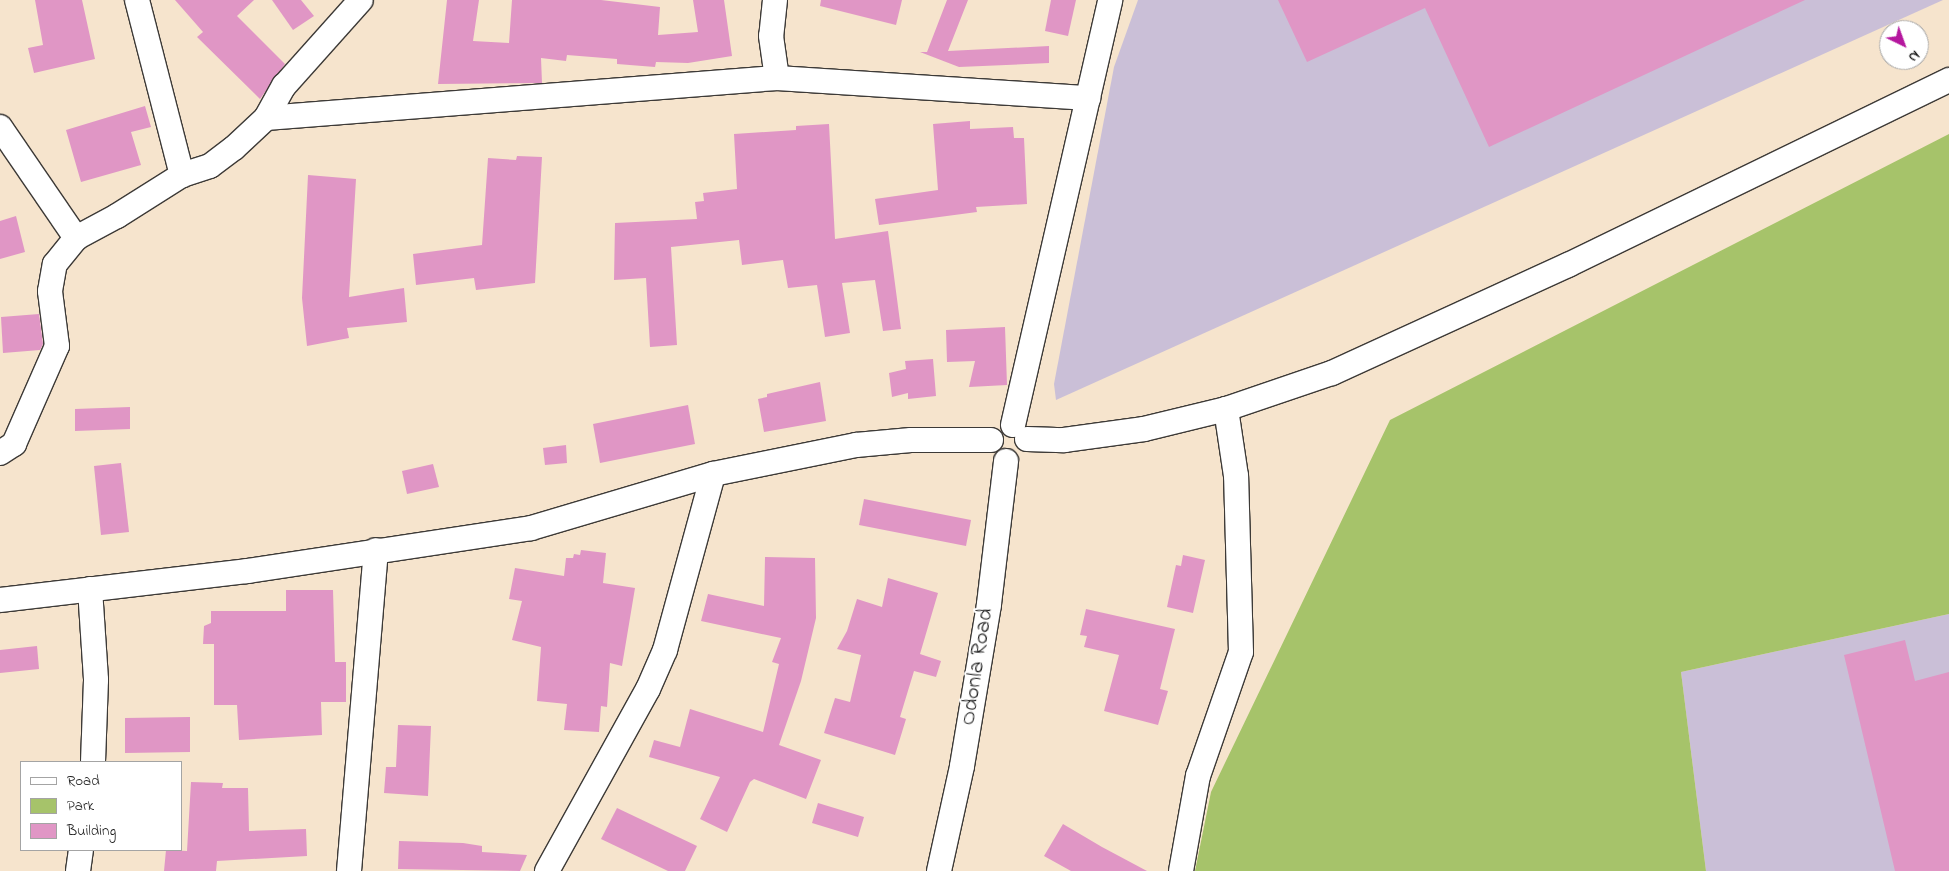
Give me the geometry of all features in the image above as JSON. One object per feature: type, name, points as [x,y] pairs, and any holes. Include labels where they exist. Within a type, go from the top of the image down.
[{"type":"street","points":[[137,0],[182,175]]},
{"type":"street","points":[[0,453],[14,444],[57,346],[50,291],[55,264],[76,238],[182,175],[210,166],[234,148],[266,118],[284,86],[361,0]]},
{"type":"street","points":[[775,0],[771,36],[777,78]]},
{"type":"street","points":[[1110,0],[1088,98],[1020,432],[1027,447],[1020,458],[1006,461],[995,454],[992,440],[999,429],[1020,432],[1064,440],[1144,429],[1226,409],[1332,373],[1568,265],[1949,80]]},
{"type":"street","points":[[266,118],[777,78],[1088,98]]},
{"type":"street","points":[[1,131],[76,238]]},
{"type":"street","points":[[1182,871],[1198,776],[1241,652],[1236,476],[1226,409]]},
{"type":"street","points":[[0,600],[247,571],[531,528],[713,474],[856,445],[911,440],[992,440]]},
{"type":"street","name":"Odonla Road","points":[[939,871],[962,766],[988,614],[1006,461]]},
{"type":"street","points":[[547,871],[648,689],[665,650],[713,474]]},
{"type":"street","points":[[349,871],[376,550]]},
{"type":"street","points":[[90,589],[96,680],[94,761]]},
{"type":"street","points":[[78,871],[81,851]]},
{"type":"shaded area","points":[[1138,0],[1943,0],[1899,20],[1879,20],[1879,29],[1056,400],[1054,384],[1114,67]]},
{"type":"shaded area","points":[[1949,614],[1949,871],[1706,871],[1681,672]]},
{"type":"green space","points":[[1949,134],[1949,614],[1681,672],[1706,871],[1195,871],[1211,792],[1390,420]]},
{"type":"building","points":[[35,0],[82,0],[95,59],[34,73],[28,48],[43,45]]},
{"type":"building","points":[[175,0],[254,0],[237,16],[285,64],[260,99],[197,37],[203,32]]},
{"type":"building","points":[[272,0],[301,0],[314,16],[293,30]]},
{"type":"building","points":[[447,0],[479,0],[473,41],[509,43],[512,0],[601,0],[660,7],[658,35],[698,32],[693,0],[724,0],[732,56],[688,63],[656,62],[655,67],[617,64],[617,59],[567,55],[566,61],[541,58],[542,83],[438,84]]},
{"type":"building","points":[[821,0],[902,0],[896,25],[820,6]]},
{"type":"building","points":[[947,0],[968,0],[948,51],[1049,46],[1049,63],[959,67],[920,52],[927,52]]},
{"type":"building","points":[[1051,0],[1076,0],[1068,36],[1045,31]]},
{"type":"building","points":[[1278,0],[1805,0],[1489,147],[1425,8],[1307,62]]},
{"type":"building","points":[[145,106],[151,127],[131,132],[141,165],[81,182],[66,130]]},
{"type":"building","points":[[970,121],[970,129],[1013,127],[1014,138],[1024,138],[1027,204],[976,207],[977,212],[879,225],[875,199],[938,190],[933,124]]},
{"type":"building","points":[[829,124],[835,239],[888,231],[901,329],[883,331],[875,280],[842,283],[850,333],[825,337],[817,285],[788,288],[783,260],[742,265],[739,240],[671,247],[677,345],[650,347],[646,278],[614,280],[615,223],[697,219],[695,202],[704,201],[703,193],[737,189],[734,134],[796,130],[796,126]]},
{"type":"building","points":[[517,156],[542,157],[535,283],[476,290],[474,278],[416,285],[413,254],[482,245],[488,158],[516,160]]},
{"type":"building","points":[[308,175],[356,179],[349,297],[404,288],[407,322],[347,328],[349,338],[307,346],[302,298]]},
{"type":"building","points":[[16,216],[25,252],[0,259],[0,221]]},
{"type":"building","points":[[39,314],[43,344],[40,350],[3,353],[1,317]]},
{"type":"building","points":[[1005,327],[1007,385],[969,387],[975,361],[947,362],[946,330]]},
{"type":"building","points":[[933,359],[936,396],[908,399],[908,393],[892,397],[889,373],[906,369],[905,361]]},
{"type":"building","points":[[820,382],[826,421],[764,432],[758,399],[767,397],[767,394]]},
{"type":"building","points":[[688,405],[695,444],[600,463],[593,424]]},
{"type":"building","points":[[130,407],[130,429],[75,431],[75,409]]},
{"type":"building","points":[[566,445],[567,463],[545,465],[543,448]]},
{"type":"building","points":[[121,463],[129,532],[101,535],[94,466]]},
{"type":"building","points":[[433,464],[439,487],[407,494],[402,471]]},
{"type":"building","points":[[864,499],[971,520],[966,546],[859,525]]},
{"type":"building","points":[[581,550],[606,553],[603,583],[635,588],[622,666],[610,663],[607,707],[601,706],[599,732],[564,730],[567,704],[537,701],[541,647],[512,640],[522,601],[509,599],[515,568],[564,576],[566,558],[573,558],[574,554],[580,555]]},
{"type":"building","points":[[1183,555],[1205,560],[1193,613],[1167,607],[1176,565],[1181,566]]},
{"type":"building","points":[[765,557],[815,558],[816,618],[801,681],[779,745],[821,760],[806,799],[754,779],[750,782],[727,832],[700,819],[720,777],[649,757],[654,740],[680,747],[690,709],[763,732],[779,664],[772,662],[781,638],[701,621],[708,594],[764,606]]},
{"type":"building","points":[[888,578],[938,593],[920,654],[941,661],[936,677],[914,671],[900,717],[906,719],[895,755],[824,733],[835,698],[850,702],[861,655],[837,649],[847,631],[857,599],[882,607]]},
{"type":"building","points":[[286,590],[333,590],[335,662],[346,662],[346,702],[321,702],[322,735],[239,740],[237,705],[214,705],[214,644],[203,644],[204,626],[211,623],[211,611],[286,611]]},
{"type":"building","points":[[1086,609],[1175,629],[1160,689],[1168,691],[1158,725],[1104,711],[1119,655],[1084,647],[1087,636],[1080,635]]},
{"type":"building","points":[[1905,640],[1915,681],[1949,672],[1949,871],[1895,871],[1844,655]]},
{"type":"building","points":[[37,646],[39,669],[0,673],[0,650]]},
{"type":"building","points":[[190,717],[190,752],[125,753],[125,718]]},
{"type":"building","points":[[398,725],[431,726],[428,796],[384,793],[386,767],[396,767]]},
{"type":"building","points":[[191,782],[223,783],[222,788],[248,788],[249,831],[306,829],[307,856],[217,861],[216,871],[164,871],[166,851],[187,851]]},
{"type":"building","points":[[818,803],[864,817],[858,837],[812,823]]},
{"type":"building","points":[[617,808],[697,846],[685,871],[668,871],[601,839]]},
{"type":"building","points":[[1063,824],[1147,871],[1071,871],[1044,856]]},
{"type":"building","points":[[399,841],[463,843],[482,846],[482,852],[527,855],[520,871],[398,869]]}]
